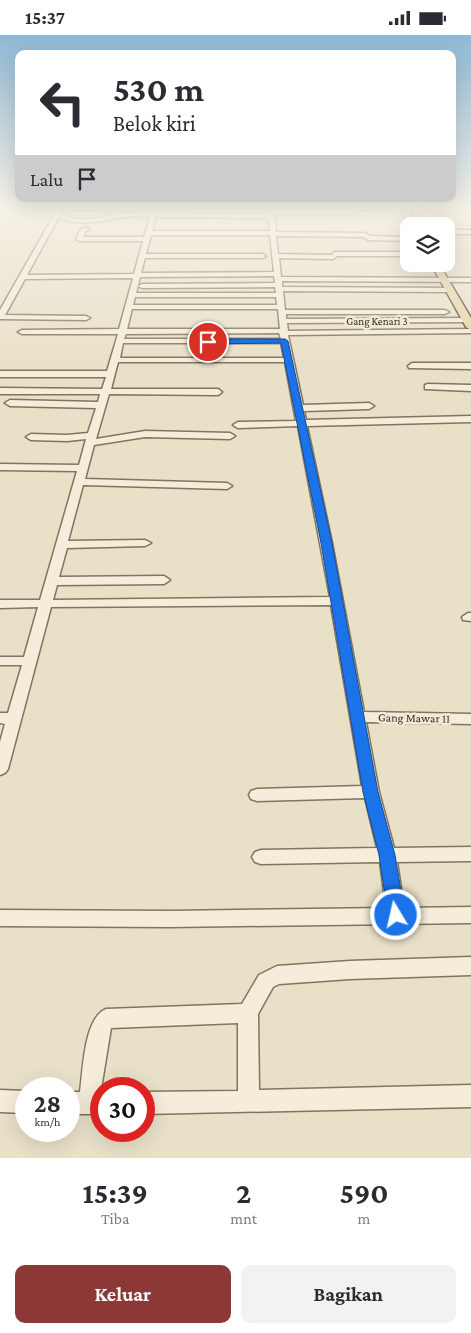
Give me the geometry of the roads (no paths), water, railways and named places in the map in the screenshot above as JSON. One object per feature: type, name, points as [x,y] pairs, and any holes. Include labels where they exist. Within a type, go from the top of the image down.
[{"type":"main road","points":[[439,272],[467,319]]},
{"type":"street","points":[[0,317],[33,260]]},
{"type":"street","points":[[0,769],[6,719],[30,661],[141,260]]},
{"type":"street","points":[[276,260],[284,335],[337,601],[371,792],[387,855],[396,915]]},
{"type":"street","points":[[132,295],[277,275],[322,260]]},
{"type":"street","points":[[134,286],[277,275],[400,262]]},
{"type":"street","points":[[197,263],[277,275],[452,295]]},
{"type":"street","points":[[60,269],[138,273],[277,275],[439,272],[471,280]]},
{"type":"street","points":[[24,277],[224,270]]},
{"type":"street","points":[[438,299],[452,295]]},
{"type":"street","points":[[383,312],[382,300],[394,298]]},
{"type":"street","points":[[129,305],[202,303]]},
{"type":"street","points":[[129,305],[383,312],[467,319]]},
{"type":"street","points":[[0,317],[86,318]]},
{"type":"street","points":[[282,321],[467,319]]},
{"type":"street","points":[[38,325],[77,324],[82,327],[83,331]]},
{"type":"street","points":[[22,332],[122,331],[284,335]]},
{"type":"street","name":"Gang Kenari 3","points":[[284,335],[471,331]]},
{"type":"street","points":[[120,341],[284,335]]},
{"type":"street","points":[[115,360],[289,360]]},
{"type":"street","points":[[412,366],[471,366]]},
{"type":"street","points":[[0,374],[111,374]]},
{"type":"street","points":[[428,387],[471,388]]},
{"type":"street","points":[[0,391],[218,392]]},
{"type":"street","points":[[10,403],[101,405]]},
{"type":"street","points":[[298,404],[369,406]]},
{"type":"street","points":[[238,425],[471,419]]},
{"type":"street","points":[[30,437],[91,439],[145,434],[230,435]]},
{"type":"street","points":[[0,467],[83,468]]},
{"type":"street","points":[[79,482],[227,486]]},
{"type":"street","points":[[62,545],[145,543]]},
{"type":"street","points":[[52,581],[164,580]]},
{"type":"street","points":[[0,604],[337,601]]},
{"type":"street","points":[[0,661],[30,661]]},
{"type":"street","name":"Gang Mawar 11","points":[[357,717],[471,719]]},
{"type":"street","points":[[257,795],[371,792]]},
{"type":"street","points":[[260,857],[471,854]]},
{"type":"street","points":[[0,918],[170,919],[471,915]]},
{"type":"street","points":[[249,1101],[248,1013],[266,981],[277,975],[350,970],[471,967]]},
{"type":"street","points":[[86,1103],[100,1027],[106,1019],[248,1013]]},
{"type":"street","points":[[155,1103],[471,1096]]},
{"type":"street","points":[[0,1101],[15,1102]]}]
